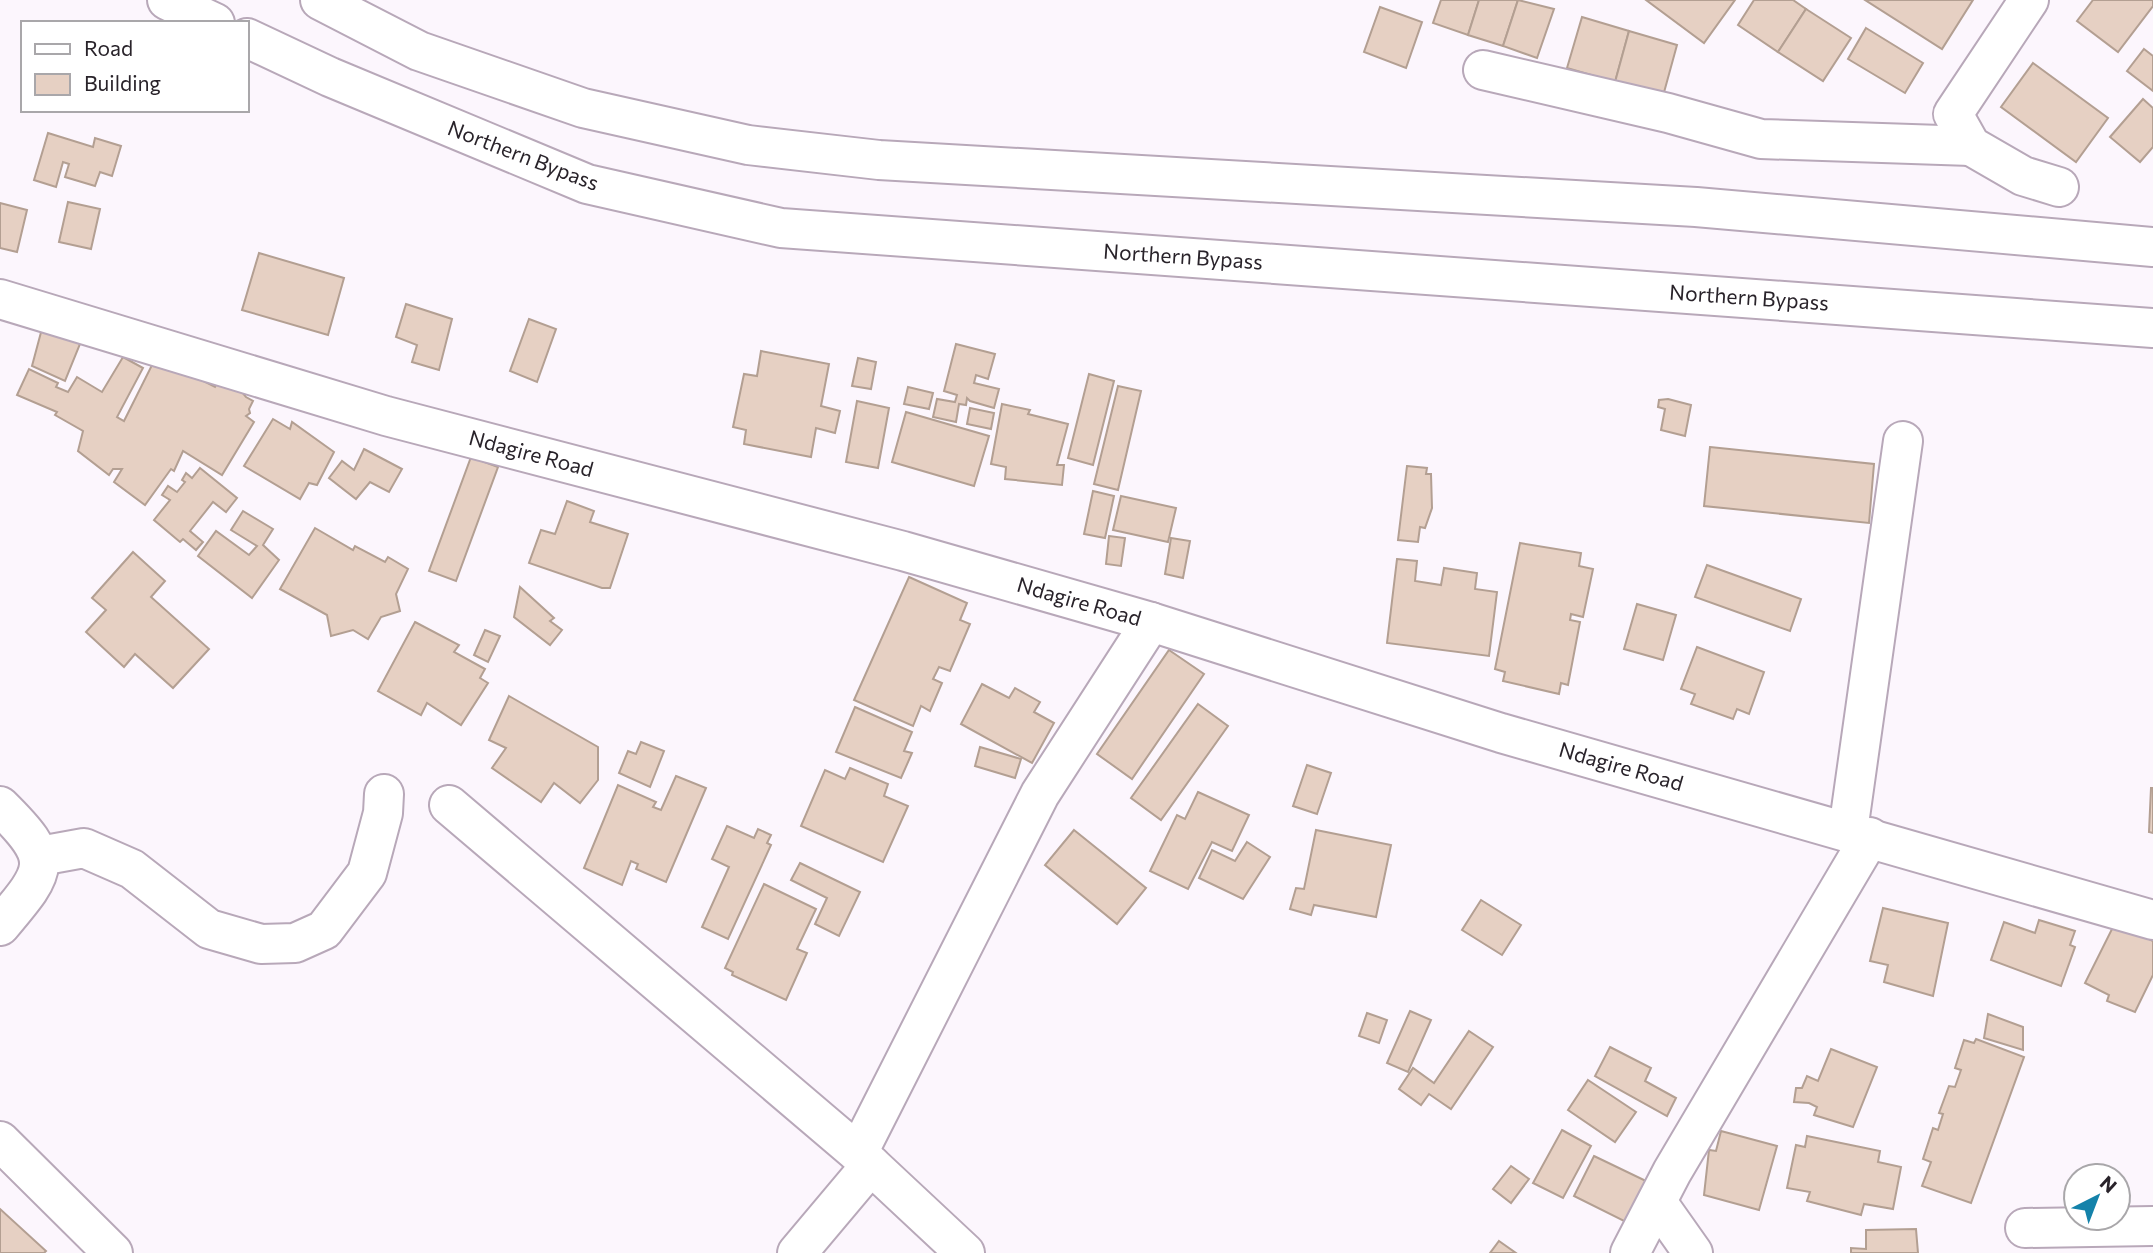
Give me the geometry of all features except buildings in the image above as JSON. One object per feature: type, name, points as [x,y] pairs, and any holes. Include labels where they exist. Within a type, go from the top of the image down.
[{"type":"main road","points":[[167,0],[211,21]]},
{"type":"main road","points":[[320,0],[419,51],[583,108],[748,145],[879,160],[1696,207],[2153,247]]},
{"type":"main road","points":[[1971,146],[1953,114],[2029,0]]},
{"type":"main road","name":"Northern Bypass","points":[[248,38],[330,78],[587,184],[780,228],[2153,328]]},
{"type":"main road","points":[[1483,70],[1668,113],[1761,139],[1971,146],[2023,176],[2059,187]]},
{"type":"main road","name":"Ndagire Road","points":[[0,299],[386,416],[903,551],[1152,622],[1501,733],[2153,920]]},
{"type":"main road","points":[[1630,1253],[1859,834],[1903,441]]},
{"type":"main road","points":[[797,1253],[865,1159],[1040,794],[1152,622]]},
{"type":"main road","points":[[40,856],[84,848],[132,869],[209,929],[261,944],[295,943],[324,930],[367,873],[383,813],[384,794]]},
{"type":"main road","points":[[449,805],[865,1159],[965,1253]]},
{"type":"main road","points":[[0,806],[30,836],[40,856],[40,869],[29,892],[0,926]]},
{"type":"main road","points":[[0,1141],[113,1253]]},
{"type":"main road","points":[[1657,1202],[1693,1253]]},
{"type":"main road","points":[[2025,1228],[2153,1226]]}]
